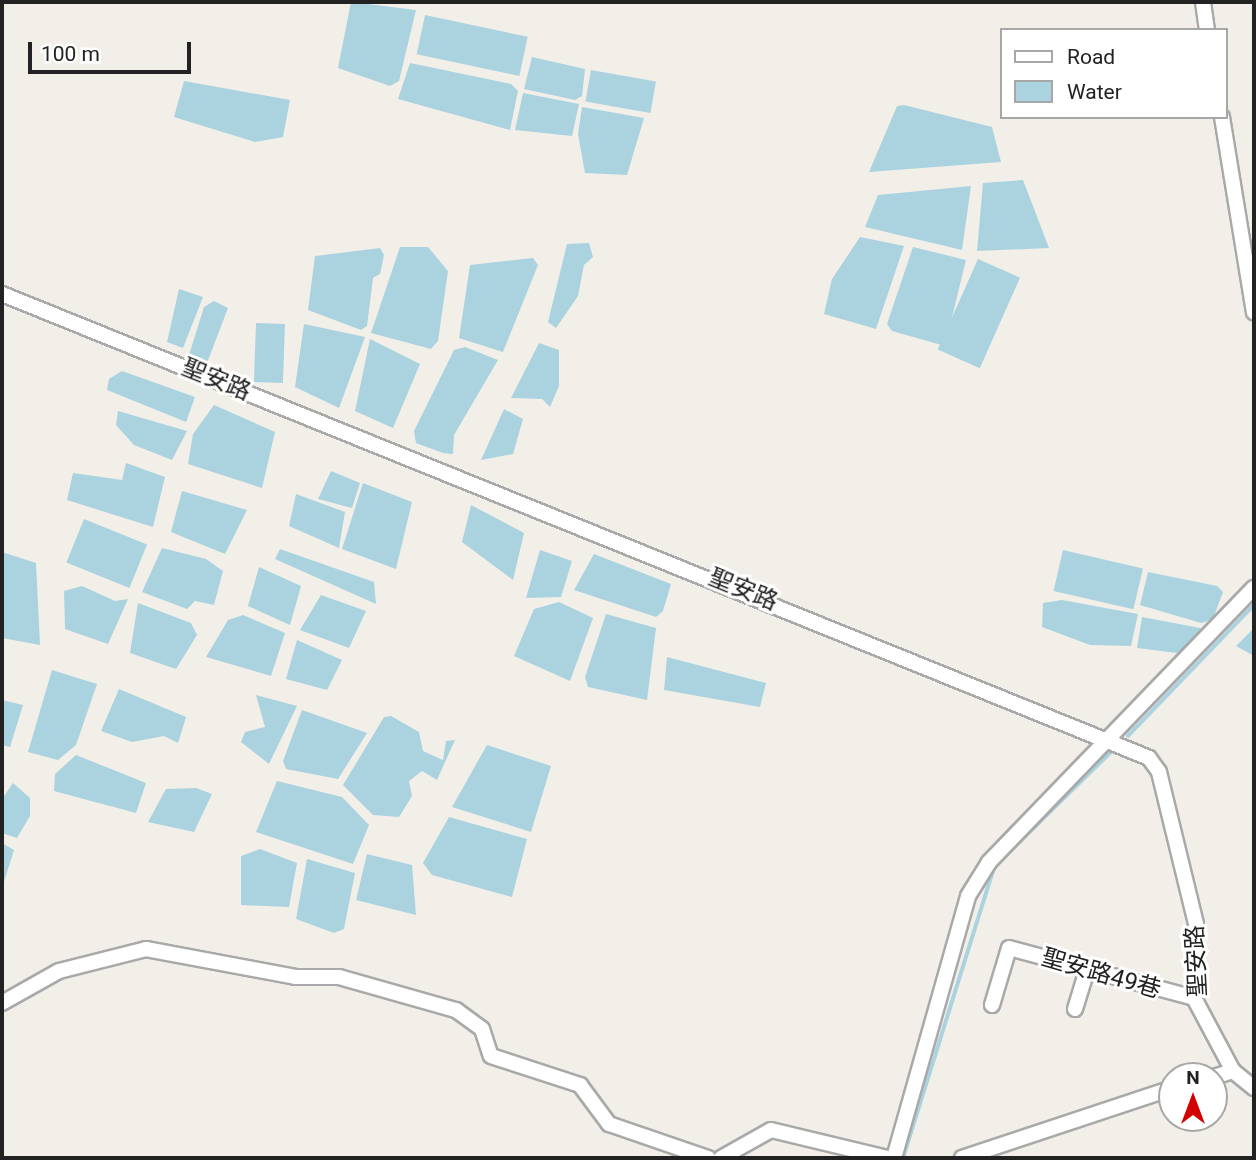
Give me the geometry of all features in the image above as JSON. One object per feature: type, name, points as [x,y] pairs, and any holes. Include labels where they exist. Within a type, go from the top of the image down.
[{"type":"street","points":[[1203,2],[1207,28]]},
{"type":"street","points":[[1222,119],[1254,312]]},
{"type":"street","name":"聖安路","points":[[2,293],[1109,737],[1149,758],[1159,772],[1196,923],[1194,998],[1233,1071],[1254,1088]]},
{"type":"street","points":[[894,1158],[968,895],[989,862],[1254,588]]},
{"type":"street","points":[[2,1003],[59,971],[146,948],[295,977],[339,978],[456,1010],[482,1029],[491,1056],[580,1085],[609,1124],[708,1158]]},
{"type":"street","name":"聖安路49巷","points":[[992,1005],[1009,948],[1194,998]]},
{"type":"street","points":[[1074,1009],[1087,970]]},
{"type":"street","points":[[1228,1073],[1233,1071]]},
{"type":"street","points":[[962,1158],[1158,1093]]},
{"type":"street","points":[[721,1158],[771,1130],[888,1158]]},
{"type":"water","points":[[351,2],[416,10],[399,81],[390,86],[338,68]]},
{"type":"water","points":[[425,15],[528,37],[519,76],[417,54]]},
{"type":"water","points":[[532,57],[585,69],[582,96],[575,100],[524,89]]},
{"type":"water","points":[[410,63],[511,84],[518,91],[510,130],[398,99]]},
{"type":"water","points":[[591,70],[656,81],[650,113],[585,102]]},
{"type":"water","points":[[184,81],[290,100],[283,137],[255,142],[174,117]]},
{"type":"water","points":[[523,93],[579,104],[572,136],[515,130]]},
{"type":"water","points":[[904,105],[992,127],[1001,162],[869,172],[897,106]]},
{"type":"water","points":[[582,107],[644,118],[627,175],[585,173],[578,134]]},
{"type":"water","points":[[1023,180],[1049,248],[977,251],[983,183]]},
{"type":"water","points":[[971,186],[962,250],[865,227],[878,195]]},
{"type":"water","points":[[860,237],[904,246],[876,329],[824,314],[832,279]]},
{"type":"water","points":[[589,243],[593,257],[584,265],[578,296],[556,328],[548,322],[567,244]]},
{"type":"water","points":[[400,247],[428,247],[448,271],[438,341],[431,349],[371,333]]},
{"type":"water","points":[[913,247],[966,260],[945,346],[892,331],[887,324]]},
{"type":"water","points":[[380,248],[384,255],[380,274],[373,278],[367,326],[361,330],[308,310],[315,256]]},
{"type":"water","points":[[533,258],[538,265],[503,352],[459,338],[470,265]]},
{"type":"water","points":[[978,259],[1020,278],[980,368],[938,349]]},
{"type":"water","points":[[179,289],[203,297],[183,348],[167,342]]},
{"type":"water","points":[[214,301],[228,308],[207,363],[189,355],[204,307]]},
{"type":"water","points":[[256,323],[285,324],[283,383],[254,382]]},
{"type":"water","points":[[304,324],[365,337],[339,408],[295,387]]},
{"type":"water","points":[[370,339],[420,364],[393,428],[355,411]]},
{"type":"water","points":[[539,343],[559,350],[559,386],[550,407],[542,399],[511,398]]},
{"type":"water","points":[[465,347],[498,360],[454,435],[453,454],[443,453],[416,443],[414,431],[454,350]]},
{"type":"water","points":[[122,371],[195,397],[186,422],[107,390],[109,379]]},
{"type":"water","points":[[214,405],[275,432],[262,488],[188,464],[193,434]]},
{"type":"water","points":[[504,409],[523,419],[513,454],[481,460]]},
{"type":"water","points":[[118,411],[187,431],[172,460],[134,445],[116,425]]},
{"type":"water","points":[[126,463],[165,477],[153,527],[67,500],[73,473],[122,480]]},
{"type":"water","points":[[331,471],[360,483],[352,508],[318,499]]},
{"type":"water","points":[[363,483],[412,502],[396,569],[342,549]]},
{"type":"water","points":[[182,491],[247,510],[225,554],[171,532]]},
{"type":"water","points":[[296,494],[345,512],[339,548],[289,526]]},
{"type":"water","points":[[471,505],[524,533],[513,580],[462,542]]},
{"type":"water","points":[[84,519],[147,544],[129,588],[66,563]]},
{"type":"water","points":[[162,548],[206,559],[223,571],[214,605],[195,601],[187,609],[142,592]]},
{"type":"water","points":[[280,549],[374,582],[376,604],[275,559]]},
{"type":"water","points":[[540,550],[572,561],[561,597],[526,598]]},
{"type":"water","points":[[1063,550],[1143,568],[1133,609],[1054,591]]},
{"type":"water","points":[[2,552],[36,563],[40,645],[2,638]]},
{"type":"water","points":[[594,554],[671,584],[663,611],[656,617],[574,590]]},
{"type":"water","points":[[259,567],[301,586],[290,625],[248,606]]},
{"type":"water","points":[[1148,572],[1217,586],[1223,592],[1213,619],[1201,623],[1140,605]]},
{"type":"water","points":[[82,586],[115,601],[128,599],[108,644],[65,629],[64,591]]},
{"type":"water","points":[[321,595],[366,611],[349,648],[300,630]]},
{"type":"water","points":[[1062,600],[1138,614],[1131,646],[1090,645],[1042,627],[1043,603]]},
{"type":"water","points":[[559,602],[593,618],[570,681],[514,656],[534,609]]},
{"type":"water","points":[[138,603],[191,623],[197,635],[176,669],[130,653]]},
{"type":"water","points":[[606,614],[656,628],[647,700],[588,687],[585,677]]},
{"type":"water","points":[[243,615],[285,633],[271,676],[206,657],[228,620]]},
{"type":"water","points":[[1142,617],[1200,628],[1204,634],[1185,654],[1137,648]]},
{"type":"water","points":[[1254,628],[1254,656],[1236,646]]},
{"type":"water","points":[[297,640],[342,660],[327,690],[286,679]]},
{"type":"water","points":[[667,657],[766,683],[760,707],[664,690]]},
{"type":"water","points":[[52,670],[97,684],[76,745],[58,760],[28,752]]},
{"type":"water","points":[[119,689],[186,717],[178,743],[164,736],[132,742],[101,731]]},
{"type":"water","points":[[256,695],[297,706],[269,764],[241,742],[245,732],[265,727]]},
{"type":"water","points":[[2,700],[23,705],[10,747],[2,745]]},
{"type":"water","points":[[302,710],[367,733],[338,779],[286,769],[283,761]]},
{"type":"water","points":[[391,716],[419,732],[423,751],[443,760],[446,741],[455,740],[437,780],[422,771],[409,781],[412,796],[399,817],[373,815],[343,785],[384,717]]},
{"type":"water","points":[[487,745],[551,766],[531,832],[452,807]]},
{"type":"water","points":[[76,755],[146,783],[136,813],[54,791],[55,774]]},
{"type":"water","points":[[277,781],[342,797],[369,825],[353,864],[256,832]]},
{"type":"water","points":[[13,783],[30,798],[30,816],[17,838],[2,833],[2,799]]},
{"type":"water","points":[[196,788],[212,794],[194,832],[148,822],[166,789]]},
{"type":"water","points":[[449,817],[527,839],[512,897],[432,875],[423,863]]},
{"type":"water","points":[[2,843],[14,850],[3,885],[2,885]]},
{"type":"water","points":[[260,849],[297,863],[289,907],[241,905],[241,856]]},
{"type":"water","points":[[367,854],[412,865],[416,915],[356,900]]},
{"type":"water","points":[[307,859],[355,873],[344,929],[334,933],[296,919]]},
{"type":"waterway","points":[[1128,736],[1254,605]]},
{"type":"waterway","points":[[903,1158],[994,867],[1113,750]]}]
